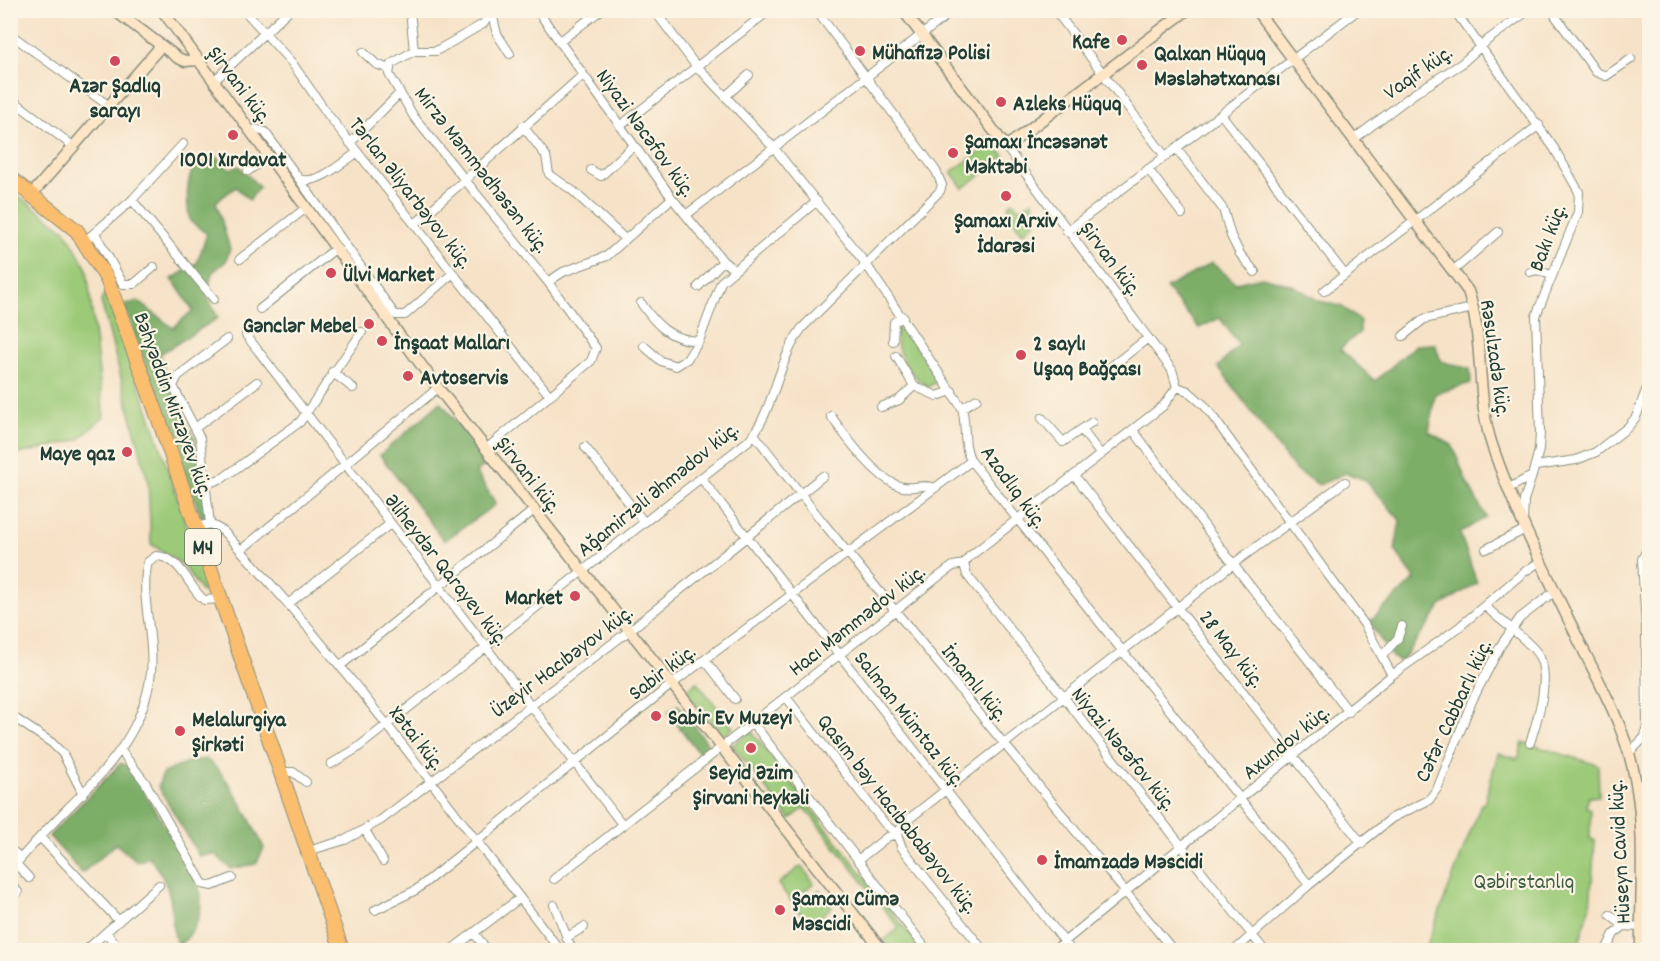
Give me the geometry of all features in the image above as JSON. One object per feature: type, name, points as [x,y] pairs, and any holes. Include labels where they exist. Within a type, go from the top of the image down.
[{"type":"highway","name":"Bəhyəddin Mirzəyev küç.","points":[[10,177],[90,237],[203,526],[220,599],[342,951]]},
{"type":"street","points":[[114,10],[160,46],[185,62],[198,60]]},
{"type":"street","name":"Şirvani küç.","points":[[162,10],[438,388],[722,747],[877,949]]},
{"type":"street","name":"Tərlan Əliyarbəyov küç.","points":[[244,10],[291,63],[357,153],[416,224],[550,396]]},
{"type":"street","points":[[214,81],[289,10]]},
{"type":"street","points":[[410,10],[414,51]]},
{"type":"street","name":"Niyazi Nəcəfov küç.","points":[[537,10],[672,198],[723,261],[733,269]]},
{"type":"street","points":[[559,42],[601,10]]},
{"type":"street","name":"Azadlıq küç.","points":[[654,10],[698,67],[774,148],[866,264],[962,408],[966,424],[966,448],[971,461],[1309,885]]},
{"type":"street","points":[[620,126],[770,10]]},
{"type":"street","points":[[816,10],[866,78]]},
{"type":"street","name":"Şirvan küç.","points":[[903,10],[1172,370],[1177,387]]},
{"type":"street","points":[[686,215],[954,10]]},
{"type":"street","points":[[1055,10],[1164,156]]},
{"type":"street","points":[[1006,147],[1186,10]]},
{"type":"street","name":"Rəsulzadə küç.","points":[[1256,10],[1468,291],[1473,308],[1488,431],[1524,526],[1606,696],[1629,753]]},
{"type":"street","points":[[1067,231],[1358,10]]},
{"type":"street","name":"Bakı küç.","points":[[1454,10],[1566,166],[1580,197],[1578,212],[1536,316],[1540,432],[1536,466],[1524,500],[1524,526]]},
{"type":"street","name":"Vaqif küç.","points":[[1354,139],[1415,93],[1461,64],[1480,46],[1529,10]]},
{"type":"street","points":[[1551,10],[1601,76],[1606,76],[1631,59]]},
{"type":"street","points":[[363,52],[376,64],[388,69],[395,61],[414,51],[436,51],[483,24],[493,12]]},
{"type":"street","points":[[493,12],[497,34],[510,54]]},
{"type":"street","points":[[10,34],[109,106]]},
{"type":"street","points":[[32,194],[160,46]]},
{"type":"street","name":"Mirzə Məmmədhəsən küç.","points":[[388,69],[423,130],[467,180],[548,282],[596,348],[591,361],[550,396]]},
{"type":"street","points":[[416,224],[467,180],[523,126],[583,75]]},
{"type":"street","points":[[726,96],[749,75]]},
{"type":"street","name":"Ağamirzəli Əhmədov küç.","points":[[331,764],[386,725],[754,434],[783,360],[796,335],[931,202],[942,185],[936,171],[866,78]]},
{"type":"street","points":[[350,142],[400,93]]},
{"type":"street","points":[[10,98],[74,147]]},
{"type":"street","points":[[1221,114],[1345,275]]},
{"type":"street","points":[[523,126],[546,156],[549,174],[573,191],[625,239]]},
{"type":"street","points":[[1324,291],[1539,126]]},
{"type":"street","points":[[252,131],[261,130],[270,137],[395,315],[405,315],[453,273]]},
{"type":"street","points":[[154,267],[134,284],[123,284],[90,237],[132,200],[183,144]]},
{"type":"street","points":[[591,170],[602,176],[634,145]]},
{"type":"street","points":[[1176,148],[1223,209],[1231,236],[1240,254],[1255,272]]},
{"type":"street","points":[[299,179],[315,180],[357,153]]},
{"type":"street","points":[[248,171],[270,156]]},
{"type":"street","points":[[1148,169],[1182,214]]},
{"type":"street","points":[[548,282],[563,272],[607,255],[672,198]]},
{"type":"street","points":[[132,200],[214,299]]},
{"type":"street","points":[[644,346],[661,361],[676,366],[687,359],[699,341],[718,287],[733,269],[817,201]]},
{"type":"street","points":[[240,259],[306,208]]},
{"type":"street","points":[[1454,270],[1498,232]]},
{"type":"street","points":[[260,309],[335,249]]},
{"type":"street","points":[[698,287],[723,261]]},
{"type":"street","points":[[1530,272],[1537,270],[1551,275]]},
{"type":"street","points":[[641,303],[663,330],[686,341],[699,341]]},
{"type":"street","points":[[1403,336],[1424,319],[1473,308]]},
{"type":"street","points":[[893,341],[894,322],[903,317]]},
{"type":"street","points":[[206,484],[223,478],[291,429],[307,414],[332,372],[362,332]]},
{"type":"street","name":"Əliheydər Qarayev küç.","points":[[246,335],[622,824]]},
{"type":"street","points":[[1108,369],[1148,338]]},
{"type":"street","points":[[203,526],[206,484],[200,438],[175,392],[175,381],[228,339]]},
{"type":"street","points":[[897,356],[914,386],[937,396],[952,391]]},
{"type":"street","points":[[332,372],[353,388]]},
{"type":"street","points":[[1536,466],[1576,460],[1596,452],[1628,427],[1636,417],[1650,380]]},
{"type":"street","points":[[195,428],[257,382]]},
{"type":"street","points":[[881,407],[899,400],[914,386]]},
{"type":"street","points":[[1177,387],[1188,391],[1205,406],[1290,521],[1383,655],[1392,675]]},
{"type":"street","name":"Hacı Məmmədov küç.","points":[[554,879],[946,571],[964,564],[969,557],[1163,406],[1177,387]]},
{"type":"street","points":[[241,550],[438,388]]},
{"type":"street","points":[[486,449],[550,396]]},
{"type":"street","points":[[962,408],[977,399]]},
{"type":"street","points":[[831,416],[849,442],[893,484],[902,487],[934,488]]},
{"type":"street","points":[[1042,418],[1063,442],[1092,422]]},
{"type":"street","points":[[1082,430],[1101,454]]},
{"type":"street","points":[[1133,430],[1233,564],[1349,712]]},
{"type":"street","name":"İmamlı küç.","points":[[754,434],[1004,746],[1173,951]]},
{"type":"street","points":[[585,447],[644,522]]},
{"type":"street","name":"Sabir küç.","points":[[375,910],[416,890],[573,761],[672,684],[971,461]]},
{"type":"street","name":"28 May küç.","points":[[1074,475],[1296,756],[1362,844]]},
{"type":"street","name":"Üzeyir Hacıbəyov küç.","points":[[308,851],[345,840],[365,830],[630,630],[823,476]]},
{"type":"street","points":[[1509,488],[1532,476]]},
{"type":"street","name":"Salman Mümtaz küç.","points":[[701,478],[1071,951]]},
{"type":"street","points":[[858,860],[886,837],[897,834],[905,822],[1233,564],[1345,482]]},
{"type":"street","points":[[340,666],[534,510]]},
{"type":"street","points":[[288,604],[390,524]]},
{"type":"street","name":"Xətai küç.","points":[[203,526],[223,531],[288,604],[340,666],[560,951]]},
{"type":"street","points":[[1486,549],[1524,526]]},
{"type":"street","points":[[1629,753],[1645,738],[1647,724],[1646,628],[1642,560],[1650,545]]},
{"type":"street","points":[[16,864],[122,751],[140,714],[151,674],[152,653],[146,584],[148,562],[156,556],[166,558],[181,569],[204,600],[220,599]]},
{"type":"street","name":"Axundov küç.","points":[[1054,951],[1296,756],[1392,675],[1541,561]]},
{"type":"street","name":"Niyazi Nəcəfov küç.","points":[[964,564],[967,575],[1063,699],[1264,951]]},
{"type":"street","name":"Cəfər Cabbarlı küç.","points":[[1236,951],[1309,885],[1392,818],[1425,803],[1434,795],[1472,701],[1510,630],[1529,610],[1555,591]]},
{"type":"street","points":[[1485,606],[1510,630],[1534,648],[1544,667],[1539,710],[1530,743]]},
{"type":"street","points":[[1383,655],[1398,638],[1402,626]]},
{"type":"street","points":[[705,660],[735,699]]},
{"type":"street","name":"Qasım bəy Hacıbababəyov küç.","points":[[786,697],[885,824],[897,834],[902,848],[983,951]]},
{"type":"street","points":[[10,715],[52,743],[63,754],[83,794]]},
{"type":"street","points":[[753,723],[927,951]]},
{"type":"street","points":[[122,751],[145,782],[203,884],[212,886],[232,878]]},
{"type":"street","name":"Hüseyn Cavid küç.","points":[[1629,753],[1638,795],[1645,858],[1641,951]]},
{"type":"street","points":[[281,772],[293,772],[306,782]]},
{"type":"street","points":[[365,830],[383,861]]},
{"type":"street","points":[[40,837],[119,921]]},
{"type":"street","points":[[10,849],[16,864],[29,878]]},
{"type":"street","points":[[10,885],[18,892]]},
{"type":"street","points":[[86,951],[159,885]]},
{"type":"street","points":[[451,951],[520,898]]},
{"type":"street","points":[[554,905],[572,951]]},
{"type":"street","points":[[1610,915],[1624,927]]},
{"type":"street","points":[[566,938],[584,927]]},
{"type":"street","points":[[1606,951],[1614,934],[1624,927],[1641,927]]},
{"type":"street","points":[[106,933],[120,949]]},
{"type":"street","points":[[474,933],[487,951]]},
{"type":"green space","points":[[984,137],[993,142],[1005,157],[963,188],[951,172],[980,152]]},
{"type":"green space","points":[[217,157],[229,169],[239,166],[259,187],[249,200],[236,187],[216,202],[230,249],[226,261],[212,273],[207,295],[218,318],[160,354],[166,377],[185,422],[195,437],[207,517],[201,517],[124,305],[138,301],[173,328],[193,310],[172,279],[197,263],[207,234],[190,221],[187,197],[191,175],[198,161],[205,164]]},
{"type":"green space","points":[[11,190],[66,231],[87,269],[104,417],[78,440],[11,456]]},
{"type":"green space","points":[[1033,200],[1035,222],[1023,233],[1016,225],[1008,206],[1013,202],[1020,209]]},
{"type":"green space","points":[[1212,263],[1236,283],[1262,277],[1292,285],[1319,301],[1341,306],[1360,321],[1360,332],[1340,349],[1375,381],[1416,345],[1435,344],[1441,361],[1470,369],[1471,383],[1435,394],[1429,432],[1452,445],[1466,480],[1486,517],[1460,533],[1477,583],[1442,605],[1401,662],[1392,657],[1369,622],[1415,579],[1395,550],[1400,520],[1365,480],[1346,473],[1319,485],[1295,470],[1218,367],[1239,345],[1220,318],[1199,328],[1166,288]]},
{"type":"green space","points":[[105,293],[149,412],[209,593],[201,591],[182,564],[151,544],[148,481],[101,301]]},
{"type":"green space","points":[[905,328],[938,381],[928,387],[909,369],[901,355],[896,331]]},
{"type":"green space","points":[[441,402],[488,463],[476,472],[496,504],[444,541],[380,455]]},
{"type":"green space","points":[[697,682],[733,728],[722,737],[685,691]]},
{"type":"green space","points":[[678,705],[711,748],[701,756],[668,712]]},
{"type":"green space","points":[[751,731],[922,950],[892,950],[884,940],[899,928],[805,808],[790,819],[732,745]]},
{"type":"green space","name":"Qəbirstanlıq","points":[[1523,742],[1598,765],[1599,796],[1589,797],[1586,807],[1591,810],[1590,838],[1595,841],[1590,907],[1577,950],[1425,950],[1481,804],[1484,804],[1498,753],[1518,759]]},
{"type":"green space","points":[[206,759],[231,788],[264,848],[256,864],[231,869],[215,854],[199,856],[158,786],[163,773],[191,761]]},
{"type":"green space","points":[[121,763],[127,766],[156,812],[181,852],[198,886],[201,903],[198,917],[193,930],[179,945],[173,930],[172,910],[166,885],[149,857],[137,862],[116,844],[82,873],[49,836]]},
{"type":"green space","points":[[801,866],[814,883],[791,901],[778,884]]},
{"type":"green space","points":[[819,890],[832,907],[810,925],[796,908]]},
{"type":"place","name":"Kafe","points":[[1122,40]]},
{"type":"place","name":"Mühafizə Polisi","points":[[860,51]]},
{"type":"place","name":"Azər Şadlıq sarayı","points":[[115,61]]},
{"type":"place","name":"Qalxan Hüquq Məsləhətxanası","points":[[1142,65]]},
{"type":"place","name":"Azleks Hüquq","points":[[1001,102]]},
{"type":"place","name":"1001 Xırdavat","points":[[233,135]]},
{"type":"place","name":"Şamaxı İncəsənət Məktəbi","points":[[953,153]]},
{"type":"place","name":"Şamaxı Arxiv İdarəsi","points":[[1006,196]]},
{"type":"place","name":"Ülvi Market","points":[[331,273]]},
{"type":"place","name":"Gənclər Mebel","points":[[369,324]]},
{"type":"place","name":"İnşaat Malları","points":[[382,341]]},
{"type":"place","name":"2 saylı Uşaq Bağçası","points":[[1021,355]]},
{"type":"place","name":"Avtoservis","points":[[408,376]]},
{"type":"place","name":"Maye qaz","points":[[127,452]]},
{"type":"place","name":"Market","points":[[575,596]]},
{"type":"place","name":"Sabir Ev Muzeyi","points":[[656,716]]},
{"type":"place","name":"Melalurgiya Şirkəti","points":[[180,731]]},
{"type":"place","name":"Seyid Əzim Şirvani heykəli","points":[[751,748]]},
{"type":"place","name":"İmamzadə Məscidi","points":[[1042,860]]},
{"type":"place","name":"Şamaxı Cümə Məscidi","points":[[780,910]]}]
